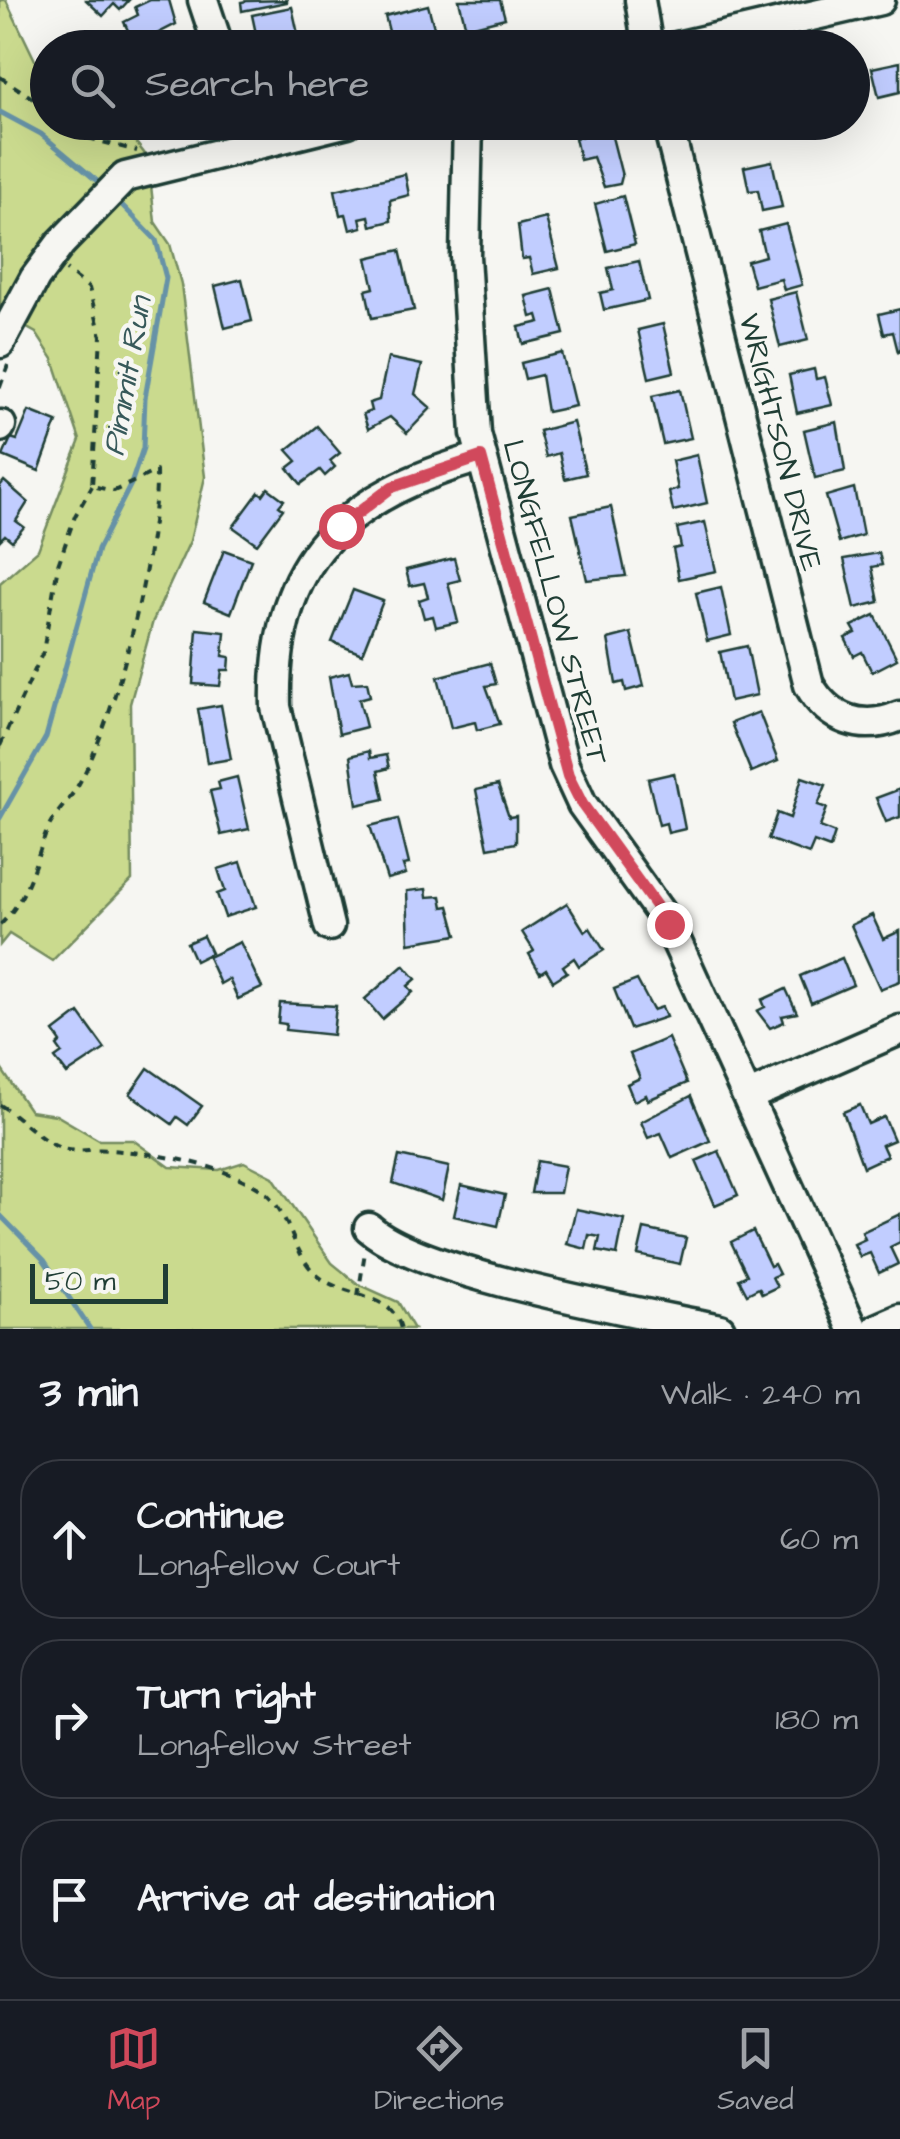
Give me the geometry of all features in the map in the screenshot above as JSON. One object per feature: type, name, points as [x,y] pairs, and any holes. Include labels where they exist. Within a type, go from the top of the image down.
[{"type":"street","points":[[203,0],[212,30]]},
{"type":"street","points":[[640,0],[645,30]]},
{"type":"street","points":[[750,30],[880,0]]},
{"type":"street","points":[[0,343],[34,278],[125,177],[227,140]]},
{"type":"street","name":"LONGFELLOW STREET","points":[[468,140],[469,354],[481,457],[568,776],[582,804],[669,924],[853,1329]]},
{"type":"street","name":"WRIGHTSON DRIVE","points":[[672,140],[808,684],[818,700],[844,720],[862,724],[894,718]]},
{"type":"street","points":[[329,926],[276,707],[275,674],[288,609],[319,550],[365,504],[420,474],[481,457]]},
{"type":"street","points":[[749,1096],[900,1030]]},
{"type":"street","points":[[369,1228],[395,1245],[466,1270],[668,1324],[720,1329]]},
{"type":"street","points":[[877,1329],[900,1319]]},
{"type":"path","points":[[0,77],[30,96]]},
{"type":"path","points":[[95,140],[137,151]]},
{"type":"path","points":[[0,746],[42,652],[58,565],[75,516],[92,486],[101,336],[89,288],[62,267]]},
{"type":"path","points":[[0,925],[21,902],[48,828],[77,787],[100,735],[154,539],[156,471],[114,491],[92,486]]},
{"type":"path","points":[[0,1104],[64,1149],[140,1154],[213,1169],[254,1185],[268,1194],[285,1216],[310,1270],[335,1288],[378,1299],[391,1309],[401,1329]]},
{"type":"path","points":[[358,1296],[369,1228]]},
{"type":"green space","points":[[0,0],[6,0],[30,50],[30,140],[134,140],[148,158],[155,222],[170,244],[181,284],[205,477],[190,541],[153,621],[130,704],[132,880],[52,961],[9,934],[0,945],[0,583],[38,550],[80,440],[53,359],[36,333],[0,313]]},
{"type":"green space","points":[[0,1067],[30,1111],[56,1115],[99,1140],[133,1140],[170,1167],[219,1170],[244,1162],[273,1177],[332,1263],[358,1284],[398,1302],[414,1329],[0,1329]]},
{"type":"building","points":[[86,0],[129,0],[120,10],[114,4],[103,16]]},
{"type":"building","points":[[150,0],[169,0],[176,24],[164,30],[128,30],[124,22],[138,15],[135,7]]},
{"type":"building","points":[[459,0],[500,0],[505,18],[466,28]]},
{"type":"building","points":[[241,2],[287,2],[242,11]]},
{"type":"building","points":[[428,5],[435,30],[389,30],[385,16]]},
{"type":"building","points":[[292,7],[297,30],[255,30],[252,15]]},
{"type":"building","points":[[900,62],[900,92],[879,97],[872,68]]},
{"type":"building","points":[[575,140],[613,140],[622,176],[620,184],[604,187],[593,157],[580,160]]},
{"type":"building","points":[[772,161],[782,207],[762,211],[758,190],[749,191],[744,167]]},
{"type":"building","points":[[405,174],[409,195],[390,200],[391,221],[371,226],[369,216],[360,218],[362,227],[350,230],[346,214],[340,215],[335,190]]},
{"type":"building","points":[[623,196],[635,244],[607,251],[595,204]]},
{"type":"building","points":[[546,218],[559,268],[533,274],[529,258],[522,259],[518,225]]},
{"type":"building","points":[[786,224],[802,285],[784,290],[781,279],[754,286],[747,261],[765,256],[759,231]]},
{"type":"building","points":[[400,250],[414,310],[372,318],[366,290],[374,288],[367,258]]},
{"type":"building","points":[[639,261],[648,300],[604,310],[600,293],[613,290],[608,268]]},
{"type":"building","points":[[242,279],[252,321],[225,328],[215,286]]},
{"type":"building","points":[[553,289],[564,334],[523,344],[519,327],[540,322],[538,315],[531,317],[526,296]]},
{"type":"building","points":[[796,292],[808,340],[780,347],[768,299]]},
{"type":"building","points":[[900,309],[898,352],[893,332],[884,334],[879,314]]},
{"type":"building","points":[[663,324],[674,372],[649,378],[638,330]]},
{"type":"building","points":[[562,353],[575,406],[547,412],[541,375],[525,379],[521,363]]},
{"type":"building","points":[[388,358],[422,365],[415,394],[431,408],[407,433],[390,417],[368,429],[363,414],[371,411],[369,403],[379,400]]},
{"type":"building","points":[[814,369],[816,379],[825,377],[832,405],[797,413],[789,375]]},
{"type":"building","points":[[680,390],[691,438],[663,444],[652,396]]},
{"type":"building","points":[[29,411],[57,422],[39,471],[3,456],[11,438],[17,440]]},
{"type":"building","points":[[573,422],[586,474],[565,479],[559,453],[546,457],[539,431]]},
{"type":"building","points":[[837,422],[845,471],[815,478],[804,430]]},
{"type":"building","points":[[317,426],[340,453],[330,461],[335,467],[325,476],[320,470],[301,484],[288,468],[297,461],[287,450]]},
{"type":"building","points":[[697,455],[707,503],[673,511],[669,492],[678,489],[672,461]]},
{"type":"building","points":[[4,481],[28,502],[16,521],[24,527],[12,541],[5,535],[0,540],[0,486]]},
{"type":"building","points":[[268,488],[284,500],[279,506],[283,509],[257,544],[233,527],[259,492],[263,495]]},
{"type":"building","points":[[854,488],[863,535],[839,542],[826,496]]},
{"type":"building","points":[[611,507],[626,576],[587,580],[572,515]]},
{"type":"building","points":[[705,522],[716,571],[679,579],[673,549],[681,547],[677,528]]},
{"type":"building","points":[[224,550],[251,560],[231,613],[204,602]]},
{"type":"building","points":[[879,553],[882,565],[872,567],[879,602],[855,608],[844,559]]},
{"type":"building","points":[[454,558],[460,580],[448,583],[458,622],[436,627],[433,616],[424,618],[419,600],[428,597],[424,583],[410,586],[406,570]]},
{"type":"building","points":[[721,587],[731,635],[707,641],[696,593]]},
{"type":"building","points":[[353,590],[383,601],[362,654],[332,642]]},
{"type":"building","points":[[875,615],[897,659],[872,672],[862,652],[854,656],[845,638],[856,633],[852,626]]},
{"type":"building","points":[[197,629],[225,632],[223,656],[230,657],[229,670],[222,670],[220,686],[193,684]]},
{"type":"building","points":[[631,633],[644,686],[626,691],[624,682],[616,684],[608,639]]},
{"type":"building","points":[[747,646],[757,695],[730,701],[720,652]]},
{"type":"building","points":[[490,663],[496,684],[486,686],[500,724],[477,730],[475,722],[451,728],[438,677]]},
{"type":"building","points":[[349,672],[352,683],[367,682],[370,696],[359,699],[366,727],[339,734],[329,677]]},
{"type":"building","points":[[221,705],[231,759],[207,763],[198,709]]},
{"type":"building","points":[[759,712],[778,761],[751,772],[731,723]]},
{"type":"building","points":[[369,751],[370,758],[386,755],[389,768],[378,771],[384,799],[357,805],[350,756]]},
{"type":"building","points":[[674,773],[685,829],[668,833],[666,823],[659,825],[648,779]]},
{"type":"building","points":[[237,777],[249,829],[221,835],[210,791],[220,789],[218,782]]},
{"type":"building","points":[[802,777],[826,785],[818,805],[827,808],[820,827],[835,833],[830,848],[814,842],[809,854],[768,839],[777,813],[790,818]]},
{"type":"building","points":[[498,785],[509,817],[516,816],[516,843],[488,848],[476,790]]},
{"type":"building","points":[[900,789],[900,817],[886,822],[876,798]]},
{"type":"building","points":[[398,819],[409,864],[403,865],[406,874],[387,879],[370,826]]},
{"type":"building","points":[[241,862],[256,907],[225,917],[217,894],[225,891],[218,869]]},
{"type":"building","points":[[426,889],[427,897],[441,896],[443,907],[449,906],[457,935],[409,943],[407,891]]},
{"type":"building","points":[[567,903],[585,932],[590,928],[604,950],[579,966],[574,958],[563,966],[567,972],[553,981],[546,969],[540,973],[529,954],[534,951],[522,932]]},
{"type":"building","points":[[872,915],[883,939],[900,931],[900,981],[880,989],[851,925]]},
{"type":"building","points":[[203,936],[211,953],[195,961],[187,943]]},
{"type":"building","points":[[240,942],[262,988],[238,999],[229,979],[220,984],[208,957]]},
{"type":"building","points":[[842,958],[853,985],[811,1003],[800,976]]},
{"type":"building","points":[[404,965],[416,979],[408,986],[413,992],[382,1019],[365,999]]},
{"type":"building","points":[[637,980],[653,1010],[662,1007],[666,1017],[630,1029],[614,989]]},
{"type":"building","points":[[786,989],[797,1013],[782,1016],[784,1022],[770,1028],[757,1011],[765,1007],[762,1000]]},
{"type":"building","points":[[280,1003],[336,1006],[333,1035],[285,1030],[286,1024],[278,1023]]},
{"type":"building","points":[[79,1013],[105,1049],[67,1074],[55,1058],[62,1053],[54,1032]]},
{"type":"building","points":[[668,1038],[687,1083],[648,1100],[646,1095],[634,1101],[627,1084],[640,1078],[630,1054]]},
{"type":"building","points":[[148,1068],[202,1106],[188,1125],[177,1117],[172,1124],[130,1094]]},
{"type":"building","points":[[691,1096],[710,1141],[672,1158],[661,1133],[648,1138],[641,1122]]},
{"type":"building","points":[[860,1105],[868,1124],[884,1117],[894,1140],[882,1145],[887,1156],[863,1167],[843,1112]]},
{"type":"building","points":[[719,1151],[738,1195],[715,1205],[696,1161]]},
{"type":"building","points":[[399,1156],[449,1167],[442,1200],[393,1183]]},
{"type":"building","points":[[537,1161],[565,1166],[560,1193],[531,1193]]},
{"type":"building","points":[[461,1185],[505,1195],[498,1226],[454,1216]]},
{"type":"building","points":[[576,1209],[624,1219],[617,1255],[597,1251],[600,1237],[589,1235],[586,1249],[567,1244]]},
{"type":"building","points":[[900,1214],[900,1242],[890,1247],[898,1264],[879,1273],[870,1253],[860,1257],[854,1244],[865,1239],[862,1232]]},
{"type":"building","points":[[644,1229],[686,1238],[680,1264],[638,1255]]},
{"type":"building","points":[[753,1231],[770,1266],[774,1264],[779,1274],[772,1277],[777,1287],[762,1294],[759,1288],[747,1294],[739,1279],[747,1275],[731,1242]]},
{"type":"waterway","name":"Pimmit Run","points":[[0,112],[30,128]]},
{"type":"waterway","name":"Pimmit Run","points":[[48,140],[103,186]]},
{"type":"waterway","name":"Pimmit Run","points":[[0,818],[46,737],[98,549],[131,484],[143,448],[145,398],[166,278],[156,240],[117,200]]},
{"type":"waterway","name":"Pimmit Run","points":[[0,1215],[44,1260],[90,1329]]},
{"type":"route","points":[[341,526],[392,487],[420,474],[481,457],[568,776],[582,804],[669,924]]}]
